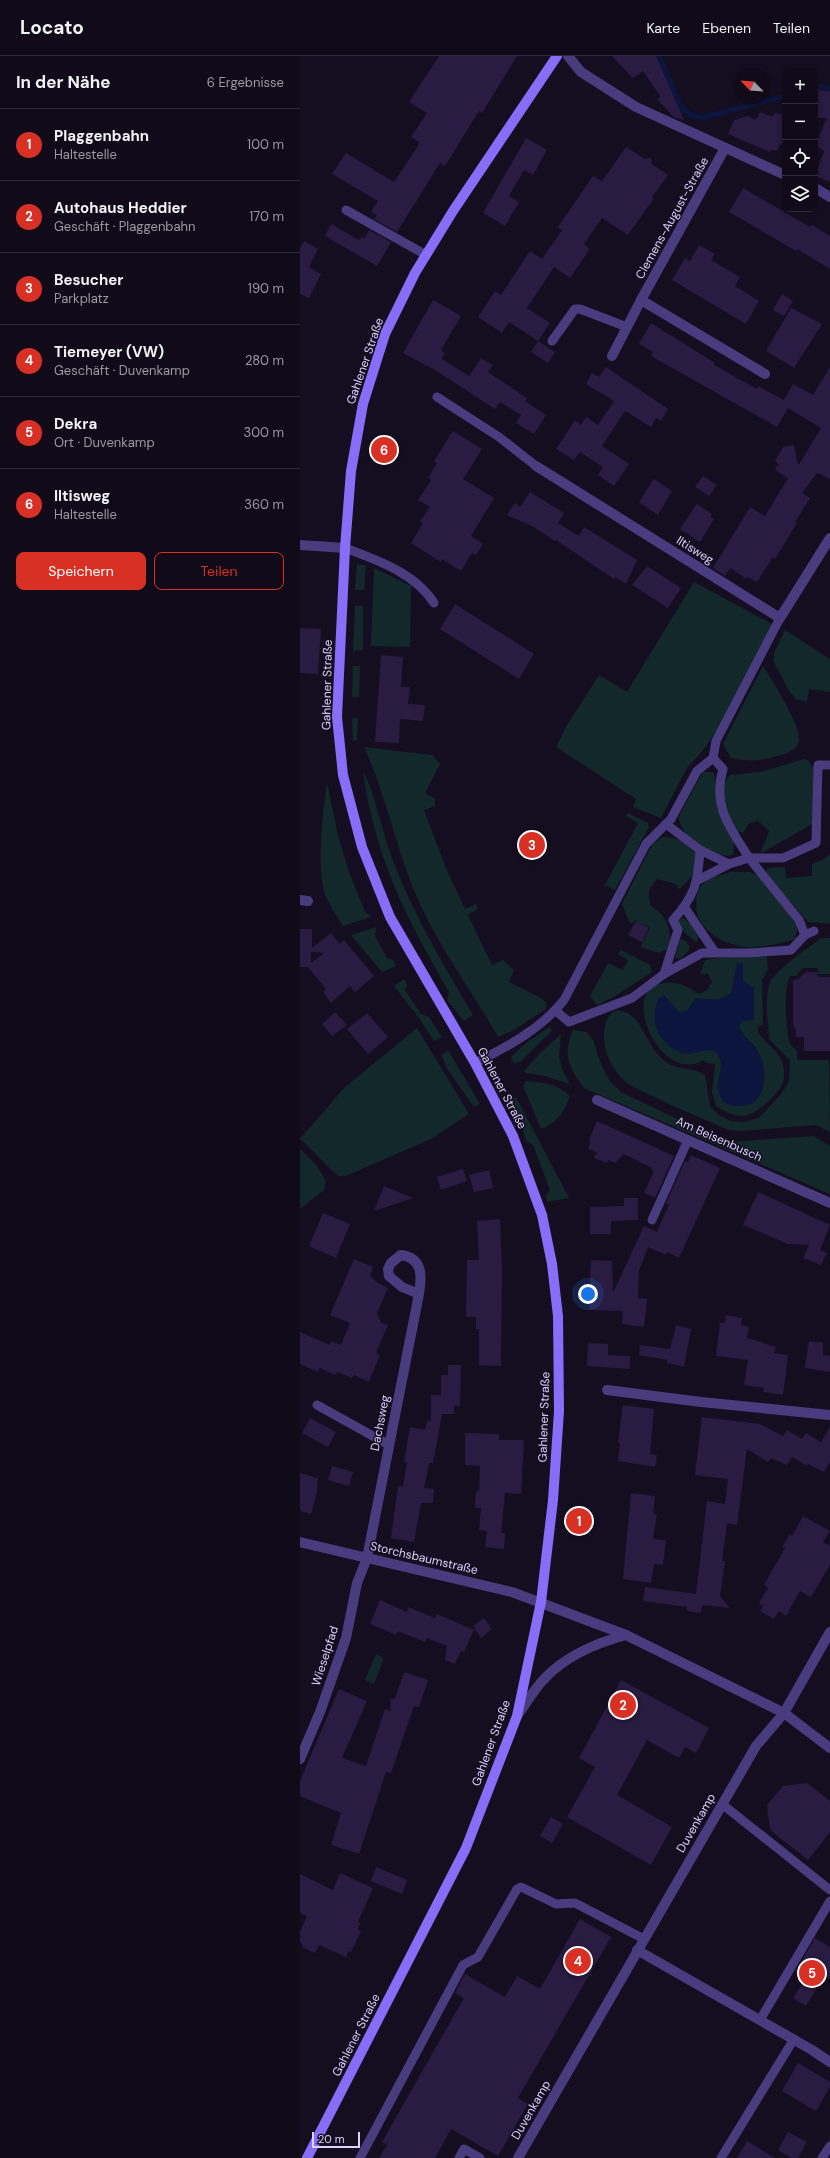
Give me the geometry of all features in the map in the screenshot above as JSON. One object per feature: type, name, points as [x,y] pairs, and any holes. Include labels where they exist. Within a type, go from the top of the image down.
[{"type":"main road","name":"Gahlener Straße","points":[[307,2158],[466,1848],[517,1716],[541,1602],[553,1500],[559,1412],[558,1316],[552,1264],[542,1215],[513,1136],[475,1063],[390,917],[362,847],[343,775],[337,717],[344,548],[350,471],[363,404],[385,334],[426,255],[453,211],[557,56]]},
{"type":"street","name":"Clemens-August-Straße","points":[[568,56],[581,72],[636,107],[782,174]]},
{"type":"street","name":"Clemens-August-Straße","points":[[612,356],[641,300],[725,148]]},
{"type":"street","points":[[818,190],[830,197]]},
{"type":"street","points":[[641,300],[765,374]]},
{"type":"street","name":"Iltisweg","points":[[536,466],[780,618]]},
{"type":"street","points":[[780,618],[830,538]]},
{"type":"street","points":[[300,545],[344,548]]},
{"type":"street","name":"Am Beisenbusch","points":[[598,1100],[830,1203]]},
{"type":"street","name":"Dachsweg","points":[[367,1558],[418,1294]]},
{"type":"street","points":[[607,1390],[701,1402],[830,1415]]},
{"type":"street","name":"Storchsbaumstraße","points":[[300,1542],[512,1592],[626,1635],[784,1713],[830,1748]]},
{"type":"street","name":"Wieselpfad","points":[[300,1759],[320,1712],[346,1638],[357,1583],[367,1558]]},
{"type":"street","points":[[784,1713],[830,1632]]},
{"type":"street","points":[[517,1716],[544,1679],[562,1662],[602,1642],[626,1635]]},
{"type":"street","name":"Duvenkamp","points":[[518,2158],[756,1746],[784,1713]]},
{"type":"street","points":[[637,1950],[830,2062]]},
{"type":"lane","points":[[346,210],[426,255]]},
{"type":"lane","points":[[552,341],[575,309],[580,308],[627,326]]},
{"type":"lane","name":"Iltisweg","points":[[437,397],[499,437],[536,466]]},
{"type":"lane","points":[[344,548],[368,557],[412,578],[426,590],[434,603]]},
{"type":"lane","points":[[475,1063],[516,1040],[556,1011],[571,990],[646,844],[671,819],[697,771],[713,758],[716,741],[780,618]]},
{"type":"lane","points":[[713,758],[723,769],[718,785],[720,804],[728,822],[749,858],[799,920],[804,935]]},
{"type":"lane","points":[[698,880],[729,864],[749,858],[783,858],[816,843],[818,765],[830,765]]},
{"type":"lane","points":[[666,824],[700,850],[729,864]]},
{"type":"lane","points":[[664,974],[678,930],[673,920],[685,908],[698,880],[700,850]]},
{"type":"lane","points":[[685,908],[714,951]]},
{"type":"lane","points":[[556,1011],[570,1022],[632,998],[664,974],[702,953],[714,951],[749,953],[791,950],[804,935],[814,930]]},
{"type":"lane","points":[[652,1220],[688,1140]]},
{"type":"lane","points":[[317,1406],[389,1445]]},
{"type":"lane","points":[[722,1804],[830,1890]]},
{"type":"lane","points":[[360,2158],[463,1965],[478,1956],[517,1889],[521,1887],[556,1904],[575,1903],[644,1939]]},
{"type":"lane","points":[[760,2020],[830,1902]]},
{"type":"lane","points":[[721,2158],[794,2040]]},
{"type":"lane","points":[[822,2158],[830,2146]]},
{"type":"lane","points":[[459,2158],[464,2150],[480,2158]]},
{"type":"green space","points":[[357,564],[366,565],[364,590],[355,590]]},
{"type":"green space","points":[[374,568],[411,586],[410,647],[371,646]]},
{"type":"green space","points":[[694,582],[772,624],[717,730],[705,748],[687,768],[661,818],[633,807],[636,799],[556,747],[566,727],[599,675],[627,692]]},
{"type":"green space","points":[[355,606],[363,606],[363,650],[353,651]]},
{"type":"green space","points":[[785,630],[830,659],[830,692],[809,689],[807,702],[796,699],[789,691],[774,662],[774,653]]},
{"type":"green space","points":[[353,666],[360,666],[359,697],[352,697]]},
{"type":"green space","points":[[763,666],[779,692],[796,725],[799,734],[798,744],[793,750],[787,753],[766,759],[748,760],[731,758],[723,744]]},
{"type":"green space","points":[[352,718],[358,718],[357,740],[353,741]]},
{"type":"green space","points":[[364,747],[432,755],[440,764],[425,793],[435,799],[435,806],[424,810],[446,868],[465,909],[476,904],[478,909],[468,915],[492,965],[503,960],[514,970],[509,982],[543,999],[546,1004],[546,1009],[514,1030],[498,1037],[453,965],[432,928],[422,909],[407,872],[378,782]]},
{"type":"green space","points":[[804,759],[809,761],[813,768],[814,823],[760,854],[769,831],[758,821],[749,823],[743,833],[735,830],[722,796],[725,782],[730,775],[760,772]]},
{"type":"green space","points":[[363,771],[372,792],[392,858],[409,899],[429,938],[473,1015],[464,1021],[447,1000],[449,992],[419,938],[394,886],[375,832],[368,803]]},
{"type":"green space","points":[[703,772],[713,772],[715,776],[717,808],[734,842],[733,855],[720,855],[695,841],[685,832],[678,818]]},
{"type":"green space","points":[[327,782],[338,836],[349,872],[365,912],[371,917],[343,926],[333,911],[325,894],[322,882],[321,838]]},
{"type":"green space","points":[[628,813],[648,823],[649,827],[615,890],[605,885],[638,823],[626,816]]},
{"type":"green space","points":[[662,837],[677,839],[688,846],[696,854],[696,865],[693,874],[679,889],[676,884],[657,879],[650,889],[649,898],[651,906],[656,909],[665,919],[670,937],[668,949],[659,953],[640,947],[650,928],[635,920],[632,924],[629,922],[622,904],[652,845]]},
{"type":"green space","points":[[830,854],[830,924],[808,922],[769,877],[766,870],[768,868],[785,867],[786,878],[812,876],[812,864],[822,860]]},
{"type":"green space","points":[[730,872],[750,872],[761,877],[796,924],[797,930],[795,939],[764,946],[739,946],[716,937],[704,926],[697,912],[696,904],[699,889],[707,880]]},
{"type":"green space","points":[[682,918],[690,923],[696,931],[699,937],[697,942],[688,936],[681,927],[678,921]]},
{"type":"green space","points":[[376,927],[375,936],[387,958],[393,960],[396,966],[382,972],[351,935]]},
{"type":"green space","points":[[822,938],[830,938],[830,974],[818,974],[818,968],[803,968],[796,976],[790,976],[786,990],[786,1008],[789,1041],[797,1051],[797,1060],[829,1060],[830,1132],[816,1125],[741,1131],[729,1130],[634,1087],[620,1077],[615,1070],[607,1055],[604,1030],[610,1015],[613,1012],[621,1011],[628,1013],[633,1017],[643,1030],[655,1051],[665,1061],[671,1065],[694,1070],[705,1075],[710,1106],[719,1115],[731,1121],[744,1122],[759,1118],[781,1094],[789,1082],[790,1060],[769,1039],[767,995],[770,982],[773,977],[786,965]]},
{"type":"green space","points":[[680,939],[684,940],[689,945],[689,950],[680,959],[675,958]]},
{"type":"green space","points":[[621,950],[650,965],[652,972],[615,996],[597,1005],[590,996],[608,963],[623,970],[628,960],[618,954]]},
{"type":"green space","points":[[767,957],[768,969],[762,980],[763,1025],[758,1026],[758,1033],[780,1057],[783,1063],[784,1080],[777,1092],[761,1108],[744,1116],[737,1116],[716,1106],[712,1092],[715,1064],[706,1063],[704,1060],[687,1065],[672,1060],[659,1048],[650,1032],[644,1015],[645,1000],[651,988],[665,983],[683,985],[699,994],[707,990],[712,982],[708,974],[700,974],[705,960],[720,958]]},
{"type":"green space","points":[[404,979],[407,985],[405,990],[421,1014],[429,1017],[442,1037],[434,1041],[419,1018],[394,986]]},
{"type":"green space","points":[[549,1027],[552,1031],[520,1062],[513,1063],[511,1057],[525,1044]]},
{"type":"green space","points":[[417,1028],[469,1114],[431,1139],[348,1175],[339,1176],[300,1139],[344,1088]]},
{"type":"green space","points":[[573,1030],[587,1032],[593,1040],[601,1064],[609,1080],[621,1092],[726,1142],[814,1136],[830,1146],[830,1194],[584,1088],[574,1074],[569,1060],[568,1047]]},
{"type":"green space","points":[[561,1034],[559,1056],[562,1069],[570,1084],[541,1075],[525,1073],[524,1071],[540,1053]]},
{"type":"green space","points":[[448,1050],[480,1104],[474,1107],[448,1070],[441,1055]]},
{"type":"green space","points":[[526,1081],[555,1086],[570,1096],[566,1107],[560,1116],[552,1123],[541,1129],[523,1086]]},
{"type":"green space","points":[[516,1097],[569,1198],[547,1202],[546,1196],[550,1190],[533,1145],[526,1141],[521,1122],[511,1099]]},
{"type":"green space","points":[[300,1149],[317,1166],[326,1181],[324,1190],[300,1209]]},
{"type":"green space","points":[[376,1654],[382,1657],[383,1661],[374,1684],[365,1680]]},
{"type":"water","points":[[743,963],[743,980],[754,988],[754,1020],[742,1021],[739,1026],[759,1053],[764,1070],[764,1079],[760,1095],[755,1101],[748,1105],[738,1106],[723,1102],[718,1090],[721,1063],[718,1055],[712,1050],[704,1050],[689,1054],[672,1048],[659,1034],[656,1028],[655,1008],[658,999],[664,995],[679,1012],[687,1010],[696,998],[718,1000],[731,993],[737,964]]},
{"type":"building","points":[[439,56],[517,56],[482,113],[479,111],[445,166],[440,163],[397,232],[374,219],[377,215],[371,212],[378,201],[332,174],[346,153],[394,182],[418,146],[419,142],[411,137],[427,113],[409,102]]},
{"type":"building","points":[[612,56],[656,56],[684,120],[674,117],[657,99],[661,97],[643,71],[633,78]]},
{"type":"building","points":[[818,90],[830,92],[830,182],[818,177],[818,168],[824,151],[818,147],[818,138],[827,118],[818,118]]},
{"type":"building","points":[[760,112],[773,117],[775,113],[782,114],[782,145],[780,144],[777,151],[771,150],[770,152],[728,134],[734,120],[747,116],[756,120]]},
{"type":"building","points":[[526,138],[547,150],[533,175],[524,170],[509,196],[519,202],[505,226],[483,213]]},
{"type":"building","points":[[626,147],[645,159],[651,158],[652,164],[668,175],[628,235],[602,218],[584,244],[590,249],[570,278],[554,267],[527,308],[550,323],[538,341],[509,322],[502,333],[478,317],[495,291],[501,295],[530,251],[542,259],[562,230],[558,227],[593,176],[602,181]]},
{"type":"building","points":[[743,188],[782,212],[810,227],[812,225],[830,236],[830,269],[797,249],[796,251],[729,212]]},
{"type":"building","points":[[331,224],[359,240],[362,237],[365,238],[369,230],[391,242],[377,266],[325,236]]},
{"type":"building","points":[[304,241],[318,249],[309,267],[321,274],[309,298],[300,294],[300,248]]},
{"type":"building","points":[[699,245],[715,254],[711,260],[740,277],[735,286],[759,301],[746,324],[672,280],[685,258],[690,261]]},
{"type":"building","points":[[782,294],[793,301],[784,316],[773,310]]},
{"type":"building","points":[[433,300],[461,316],[441,350],[445,353],[442,359],[469,376],[481,358],[493,365],[488,372],[527,398],[525,401],[546,415],[534,434],[516,423],[521,415],[500,402],[495,409],[435,370],[403,353]]},
{"type":"building","points":[[791,308],[822,324],[794,368],[766,351]]},
{"type":"building","points":[[651,323],[715,363],[714,365],[757,389],[758,386],[784,400],[793,384],[813,395],[830,367],[830,479],[817,473],[802,493],[810,498],[775,559],[773,557],[757,582],[748,577],[747,579],[730,568],[725,576],[713,568],[750,507],[765,516],[788,478],[775,470],[779,464],[775,461],[783,447],[794,445],[798,466],[821,428],[788,408],[777,427],[651,356],[653,352],[639,344]]},
{"type":"building","points":[[538,341],[555,352],[548,363],[531,352]]},
{"type":"building","points":[[606,367],[668,409],[661,421],[656,418],[651,427],[625,411],[602,446],[629,464],[614,486],[598,475],[603,467],[580,452],[574,460],[556,449],[575,420],[581,425],[586,417],[598,425],[614,401],[586,384],[592,373],[599,377]]},
{"type":"building","points":[[453,431],[482,449],[463,479],[494,498],[471,536],[483,544],[476,555],[472,553],[461,571],[442,559],[441,562],[411,543],[423,523],[420,521],[430,507],[418,500],[431,480],[428,478],[437,463],[434,461]]},
{"type":"building","points":[[703,476],[717,485],[709,496],[695,487]]},
{"type":"building","points":[[654,479],[672,491],[658,515],[639,502]]},
{"type":"building","points":[[530,492],[564,513],[558,523],[579,536],[584,527],[637,560],[626,584],[615,577],[614,579],[556,540],[555,541],[532,526],[507,515],[515,503],[520,507]]},
{"type":"building","points":[[697,504],[712,514],[710,517],[714,519],[700,542],[680,529]]},
{"type":"building","points":[[647,566],[681,588],[668,608],[632,585]]},
{"type":"building","points":[[455,604],[534,654],[519,679],[440,629]]},
{"type":"building","points":[[300,628],[321,629],[318,674],[300,673]]},
{"type":"building","points":[[381,655],[403,657],[401,687],[410,687],[408,704],[425,705],[423,721],[400,719],[399,743],[375,742]]},
{"type":"building","points":[[636,921],[649,928],[642,942],[628,935]]},
{"type":"building","points":[[300,929],[312,929],[312,948],[331,933],[340,944],[344,940],[374,976],[355,992],[350,986],[331,1003],[323,992],[326,989],[308,967],[300,967]],"holes":[[[311,952],[324,953],[311,963]]]},
{"type":"building","points":[[806,972],[817,972],[818,977],[830,977],[830,1051],[804,1051],[804,1037],[796,1037],[796,1028],[794,1028],[793,1023],[793,980],[797,980]]},
{"type":"building","points":[[335,1012],[347,1025],[332,1036],[322,1024]]},
{"type":"building","points":[[367,1013],[388,1037],[368,1054],[347,1029]]},
{"type":"building","points":[[597,1121],[674,1156],[655,1198],[644,1193],[654,1171],[651,1170],[652,1168],[624,1154],[615,1163],[608,1160],[607,1163],[594,1158],[597,1152],[588,1149],[591,1141],[589,1140]]},
{"type":"building","points":[[691,1155],[720,1168],[679,1258],[667,1252],[666,1255],[648,1247],[639,1271],[638,1298],[647,1299],[644,1327],[622,1324],[623,1311],[589,1310],[591,1260],[612,1261],[613,1293],[644,1226],[657,1232],[669,1204],[666,1203],[685,1161],[688,1162]]},
{"type":"building","points":[[463,1169],[467,1181],[441,1190],[437,1177]]},
{"type":"building","points":[[489,1170],[493,1188],[474,1192],[469,1175]]},
{"type":"building","points":[[384,1186],[413,1198],[374,1211]]},
{"type":"building","points":[[758,1192],[830,1225],[820,1250],[827,1253],[821,1265],[803,1258],[809,1245],[788,1244],[743,1225]]},
{"type":"building","points":[[624,1198],[638,1198],[638,1220],[611,1221],[611,1234],[590,1234],[590,1207],[624,1206]]},
{"type":"building","points":[[323,1213],[350,1224],[336,1258],[309,1246]]},
{"type":"building","points":[[500,1219],[502,1269],[501,1366],[479,1365],[479,1329],[476,1329],[476,1317],[466,1317],[467,1260],[479,1260],[477,1221]]},
{"type":"building","points":[[354,1259],[373,1267],[370,1276],[378,1283],[388,1288],[377,1313],[381,1323],[388,1325],[376,1353],[380,1355],[369,1382],[354,1375],[352,1378],[337,1372],[335,1375],[320,1368],[318,1372],[300,1364],[300,1332],[330,1345],[331,1341],[341,1345],[350,1323],[330,1315]]},
{"type":"building","points":[[726,1315],[742,1318],[741,1325],[749,1327],[747,1338],[776,1347],[774,1353],[788,1355],[783,1395],[763,1392],[764,1388],[744,1385],[748,1360],[716,1356],[720,1323],[725,1323]]},
{"type":"building","points":[[676,1325],[691,1329],[684,1367],[667,1363],[667,1360],[639,1355],[640,1345],[670,1349]]},
{"type":"building","points":[[809,1341],[823,1343],[823,1355],[830,1356],[830,1372],[805,1368]]},
{"type":"building","points":[[588,1343],[608,1344],[608,1355],[630,1356],[630,1369],[587,1366]]},
{"type":"building","points":[[448,1365],[461,1365],[460,1406],[454,1406],[454,1414],[442,1414],[433,1463],[429,1463],[424,1488],[434,1489],[433,1503],[421,1503],[414,1542],[391,1538],[398,1486],[403,1487],[407,1462],[404,1462],[410,1427],[425,1430],[427,1421],[431,1421],[431,1395],[441,1395],[441,1375],[448,1375]]},
{"type":"building","points":[[623,1405],[654,1409],[650,1454],[657,1455],[655,1467],[618,1461],[620,1443],[618,1443]]},
{"type":"building","points":[[702,1417],[760,1424],[783,1436],[787,1430],[802,1439],[806,1433],[821,1442],[830,1427],[830,1462],[824,1472],[808,1464],[807,1466],[792,1457],[787,1465],[771,1458],[768,1462],[747,1449],[737,1525],[727,1523],[722,1561],[725,1561],[720,1596],[730,1608],[702,1605],[701,1613],[687,1611],[687,1607],[643,1601],[645,1587],[696,1594],[707,1501],[725,1504],[728,1479],[695,1475]]},
{"type":"building","points":[[310,1418],[336,1432],[328,1447],[302,1433]]},
{"type":"building","points":[[465,1433],[499,1434],[499,1440],[524,1440],[521,1494],[505,1493],[501,1533],[505,1533],[504,1549],[485,1547],[487,1531],[479,1530],[481,1508],[475,1508],[476,1491],[479,1492],[480,1466],[465,1465]]},
{"type":"building","points":[[332,1466],[353,1472],[349,1486],[328,1480]]},
{"type":"building","points":[[300,1473],[318,1478],[317,1492],[311,1514],[300,1511]]},
{"type":"building","points":[[631,1493],[655,1496],[653,1513],[657,1514],[653,1539],[666,1540],[663,1565],[654,1564],[651,1583],[623,1579]]},
{"type":"building","points":[[803,1516],[830,1531],[823,1542],[830,1546],[830,1565],[811,1597],[800,1591],[786,1616],[779,1611],[774,1619],[760,1611],[763,1606],[759,1603],[768,1588],[764,1585],[785,1548],[782,1547],[790,1534],[792,1536]]},
{"type":"building","points":[[380,1600],[407,1612],[408,1607],[435,1618],[437,1614],[474,1630],[464,1652],[461,1651],[455,1664],[445,1660],[447,1646],[427,1638],[425,1642],[398,1631],[396,1635],[370,1624]]},
{"type":"building","points":[[484,1618],[492,1629],[481,1638],[473,1626]]},
{"type":"building","points":[[404,1672],[428,1680],[419,1707],[414,1706],[391,1773],[386,1772],[359,1854],[331,1845],[341,1813],[300,1796],[300,1781],[339,1689],[367,1701],[342,1758],[366,1766],[385,1709],[391,1711],[390,1698],[395,1699]]},
{"type":"building","points":[[621,1680],[709,1728],[696,1753],[685,1747],[679,1758],[647,1740],[617,1795],[672,1827],[651,1865],[567,1817],[595,1767],[579,1758]]},
{"type":"building","points":[[807,1783],[830,1801],[830,1832],[808,1860],[770,1830],[767,1805],[783,1786]]},
{"type":"building","points":[[551,1817],[563,1824],[552,1843],[540,1836]]},
{"type":"building","points":[[376,1867],[407,1880],[402,1894],[371,1881]]},
{"type":"building","points":[[340,1873],[373,1888],[358,1922],[360,1923],[358,1930],[361,1931],[351,1952],[349,1951],[346,1957],[319,1945],[315,1953],[302,1947],[303,1944],[300,1943],[300,1932],[307,1916],[300,1913],[300,1874],[333,1890]]},
{"type":"building","points":[[580,1919],[611,1937],[518,2098],[528,2104],[498,2156],[451,2129],[435,2158],[379,2158],[387,2145],[382,2142],[464,1998],[455,1993],[465,1974],[505,1997],[517,1976],[540,1989]]},
{"type":"building","points":[[815,1938],[830,1947],[830,1979],[824,1976],[806,2006],[793,1998],[806,1978],[795,1972]]},
{"type":"building","points":[[798,2063],[830,2082],[830,2087],[816,2111],[782,2091]]},
{"type":"building","points":[[788,2132],[807,2142],[798,2158],[791,2158],[778,2150]]},
{"type":"building","points":[[747,2141],[775,2158],[737,2158]]},
{"type":"waterway","points":[[659,56],[681,107],[691,115],[702,118],[782,97]]},
{"type":"waterway","points":[[818,87],[830,89]]},
{"type":"place","name":"Iltisweg","points":[[384,450]]},
{"type":"place","name":"Besucher","points":[[532,845]]},
{"type":"place","name":"Plaggenbahn","points":[[579,1521]]},
{"type":"place","name":"Autohaus Heddier","points":[[623,1705]]},
{"type":"place","name":"Tiemeyer (VW)","points":[[578,1961]]},
{"type":"place","name":"Dekra","points":[[812,1973]]}]
